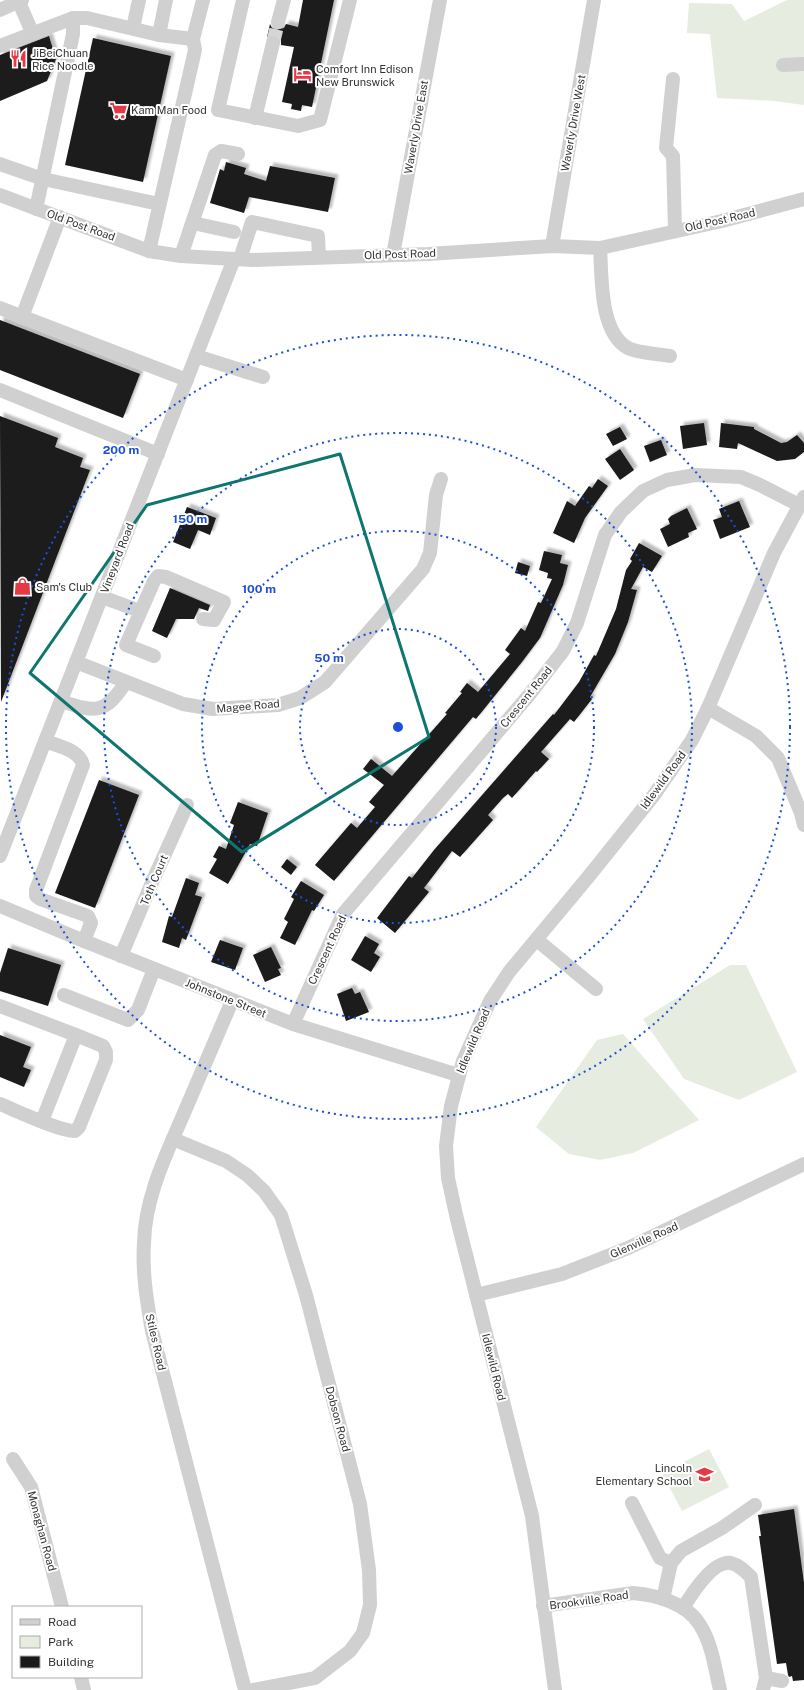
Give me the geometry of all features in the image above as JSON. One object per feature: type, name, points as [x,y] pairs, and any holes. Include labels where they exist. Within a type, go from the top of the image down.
[{"type":"street","points":[[133,28],[139,0]]},
{"type":"street","points":[[159,35],[166,0]]},
{"type":"street","points":[[149,251],[195,50],[193,39],[203,0]]},
{"type":"street","points":[[243,0],[218,110],[298,126],[320,120],[350,0]]},
{"type":"street","points":[[278,22],[284,0]]},
{"type":"street","name":"Waverly Drive East","points":[[393,255],[440,0]]},
{"type":"street","name":"Waverly Drive West","points":[[552,246],[594,0]]},
{"type":"street","points":[[0,10],[20,1],[32,32]]},
{"type":"street","points":[[36,209],[74,34],[73,18]]},
{"type":"street","points":[[0,46],[32,32],[73,18],[87,18],[159,35],[193,39]]},
{"type":"street","points":[[255,118],[273,43]]},
{"type":"street","points":[[783,65],[804,64]]},
{"type":"street","points":[[673,79],[666,148],[673,156],[675,230]]},
{"type":"street","points":[[181,256],[215,155],[222,151],[238,154]]},
{"type":"street","points":[[0,164],[43,179],[159,204]]},
{"type":"street","name":"Old Post Road","points":[[0,195],[149,251],[181,256],[237,259],[393,255],[552,246],[600,248],[675,230],[722,221],[804,199]]},
{"type":"street","points":[[22,317],[60,217]]},
{"type":"street","name":"Vineyard Road","points":[[0,856],[196,356],[252,222],[318,236],[319,257]]},
{"type":"street","points":[[193,223],[234,232]]},
{"type":"street","points":[[600,248],[604,302],[608,319],[614,334],[620,342],[629,349],[670,356]]},
{"type":"street","points":[[0,308],[187,380]]},
{"type":"street","points":[[196,356],[263,377]]},
{"type":"street","points":[[0,390],[158,454]]},
{"type":"street","name":"Crescent Road","points":[[293,1024],[343,914],[529,695],[563,651],[577,623],[605,535],[620,512],[643,492],[667,480],[695,475],[741,477],[802,501]]},
{"type":"street","name":"Magee Road","points":[[76,662],[183,704],[213,709],[278,705],[300,698],[324,682],[423,569],[430,553],[436,495],[441,479]]},
{"type":"street","name":"Idlewild Road","points":[[555,1690],[532,1516],[448,1178],[446,1146],[451,1106],[458,1075],[490,1001],[509,972],[654,795],[692,740],[708,708],[774,553],[802,501]]},
{"type":"street","points":[[154,656],[126,645],[140,611],[158,576],[166,577],[224,602],[214,620],[203,619]]},
{"type":"street","points":[[102,597],[140,611]]},
{"type":"street","points":[[61,701],[81,708],[101,708],[115,698],[126,682]]},
{"type":"street","points":[[708,708],[756,736],[778,758],[801,813],[804,825]]},
{"type":"street","points":[[45,741],[78,754],[82,759],[83,766],[36,890],[36,896],[40,899],[88,916],[92,923],[84,941]]},
{"type":"street","name":"Toth Court","points":[[121,956],[187,804]]},
{"type":"street","name":"Johnstone Street","points":[[0,906],[232,1001],[293,1024],[458,1075]]},
{"type":"street","points":[[536,940],[596,989]]},
{"type":"street","points":[[64,995],[128,1020],[138,1010],[154,969]]},
{"type":"street","name":"Stiles Road","points":[[232,1001],[157,1177],[147,1213],[144,1242],[145,1292],[152,1331],[245,1690]]},
{"type":"street","points":[[0,1006],[103,1046],[106,1052],[106,1060],[80,1127],[75,1131],[69,1131],[0,1104]]},
{"type":"street","points":[[42,1121],[76,1035]]},
{"type":"street","name":"Dobson Road","points":[[173,1139],[226,1161],[247,1175],[264,1191],[281,1215],[306,1295],[360,1504],[369,1570],[370,1605],[364,1633],[350,1651],[315,1678],[253,1690]]},
{"type":"street","name":"Glenville Road","points":[[476,1295],[562,1274],[628,1248],[804,1164]]},
{"type":"street","name":"Monaghan Road","points":[[13,1459],[31,1487],[62,1606]]},
{"type":"street","points":[[632,1503],[660,1558],[671,1563]]},
{"type":"street","points":[[663,1599],[671,1563],[681,1551],[722,1528],[755,1505]]},
{"type":"street","points":[[684,1608],[692,1594],[717,1566],[729,1563],[742,1568],[751,1577],[764,1684],[782,1681]]},
{"type":"street","name":"Brookville Road","points":[[543,1606],[633,1593],[648,1594],[684,1608],[700,1624],[708,1641],[720,1690]]},
{"type":"street","points":[[81,1678],[84,1690]]},
{"type":"highlighted area","points":[[340,454],[429,737],[242,852],[30,673],[147,505]]},
{"type":"green space","points":[[787,0],[804,0],[804,105],[774,101],[717,98],[710,34],[687,33],[689,3],[732,4],[744,21]]},
{"type":"green space","points":[[730,965],[746,965],[797,1072],[739,1100],[684,1079],[643,1019]]},
{"type":"green space","points":[[623,1034],[699,1120],[633,1153],[600,1160],[569,1154],[536,1127],[597,1040]]},
{"type":"green space","points":[[709,1449],[729,1487],[682,1511],[662,1473]]},
{"type":"building","name":"Comfort Inn Edison New Brunswick","points":[[303,0],[334,0],[312,107],[302,105],[301,111],[291,109],[292,104],[282,102],[294,47],[281,45],[281,40],[275,35],[267,37],[270,24],[272,28],[276,30],[284,28],[286,24],[298,27]]},
{"type":"building","points":[[49,36],[56,59],[47,81],[0,101],[0,55]]},
{"type":"building","name":"Kam Man Food","points":[[93,38],[171,56],[143,182],[65,165]]},
{"type":"building","points":[[226,162],[246,168],[244,174],[266,181],[270,166],[335,178],[328,212],[249,197],[244,213],[210,203],[220,169],[224,171]]},
{"type":"building","points":[[0,320],[140,374],[123,418],[0,370]]},
{"type":"building","name":"Sam's Club","points":[[0,416],[58,438],[55,447],[83,458],[80,467],[90,470],[1,702]]},
{"type":"building","points":[[704,423],[707,445],[683,449],[680,426]]},
{"type":"building","points":[[721,423],[754,427],[754,429],[781,443],[787,442],[797,435],[804,443],[804,452],[795,459],[777,461],[738,443],[737,449],[719,447]]},
{"type":"building","points":[[620,427],[627,439],[613,446],[606,434]]},
{"type":"building","points":[[661,440],[667,455],[650,462],[644,446]]},
{"type":"building","points":[[620,449],[634,470],[620,480],[605,459]]},
{"type":"building","points":[[598,479],[608,486],[585,518],[574,543],[553,533],[567,501],[575,506],[589,486],[592,488]]},
{"type":"building","points":[[739,501],[750,527],[720,539],[713,520],[722,517],[719,509]]},
{"type":"building","points":[[187,507],[216,518],[210,535],[198,530],[190,549],[173,542]]},
{"type":"building","points":[[687,508],[697,529],[688,533],[689,537],[668,547],[660,529],[670,524],[668,519],[671,516]]},
{"type":"building","points":[[639,543],[662,556],[652,572],[643,567],[631,589],[637,590],[628,622],[615,654],[590,697],[592,699],[574,722],[570,719],[541,752],[549,759],[512,798],[508,794],[503,798],[488,815],[493,820],[460,857],[452,851],[424,888],[429,892],[395,933],[377,918],[409,876],[412,878],[434,850],[553,714],[554,715],[579,682],[594,655],[596,656],[616,609],[626,570],[632,561],[630,559]]},
{"type":"building","points":[[544,551],[562,555],[560,563],[568,565],[563,585],[540,638],[476,719],[473,717],[334,881],[315,865],[351,823],[357,828],[375,807],[369,802],[384,785],[363,769],[371,759],[392,776],[447,714],[445,713],[462,693],[460,692],[467,683],[478,692],[510,654],[505,650],[521,628],[525,631],[538,602],[541,603],[552,579],[547,578],[548,573],[539,570]]},
{"type":"building","points":[[518,562],[530,566],[527,576],[515,573]]},
{"type":"building","points":[[170,588],[210,605],[208,611],[199,608],[194,619],[176,619],[167,638],[152,631]]},
{"type":"building","points":[[99,780],[139,795],[95,908],[55,893]]},
{"type":"building","points":[[238,802],[268,813],[257,846],[250,844],[228,884],[209,873],[217,859],[213,857],[219,846],[226,849],[234,825],[230,823]]},
{"type":"building","points":[[287,859],[297,867],[291,875],[281,867]]},
{"type":"building","points":[[186,878],[199,883],[195,895],[202,897],[186,940],[182,938],[179,948],[162,942],[169,916],[172,917]]},
{"type":"building","points":[[301,881],[324,895],[314,911],[312,910],[295,945],[280,938],[288,922],[284,919],[294,899],[291,897]]},
{"type":"building","points":[[365,936],[379,944],[374,953],[380,957],[371,972],[351,960]]},
{"type":"building","points":[[220,940],[243,948],[235,970],[211,962]]},
{"type":"building","points":[[271,947],[281,968],[278,969],[281,975],[265,982],[253,955]]},
{"type":"building","points":[[8,948],[61,965],[48,1006],[0,991],[0,973]]},
{"type":"building","points":[[352,988],[355,994],[360,992],[369,1012],[346,1021],[337,994]]},
{"type":"building","points":[[0,1035],[31,1047],[23,1067],[31,1070],[24,1087],[0,1077]]},
{"type":"building","points":[[794,1509],[804,1583],[804,1680],[793,1681],[792,1676],[789,1677],[788,1675],[786,1663],[777,1664],[759,1536],[761,1536],[758,1515]]},
{"type":"tunnel","points":[[273,43],[278,22]]},
{"type":"place","name":"JiBeiChuan Rice Noodle","points":[[19,59]]},
{"type":"place","name":"Comfort Inn Edison New Brunswick","points":[[303,75]]},
{"type":"place","name":"Kam Man Food","points":[[118,110]]},
{"type":"place","name":"Sam's Club","points":[[23,587]]},
{"type":"place","name":"Lincoln Elementary School","points":[[705,1474]]}]
